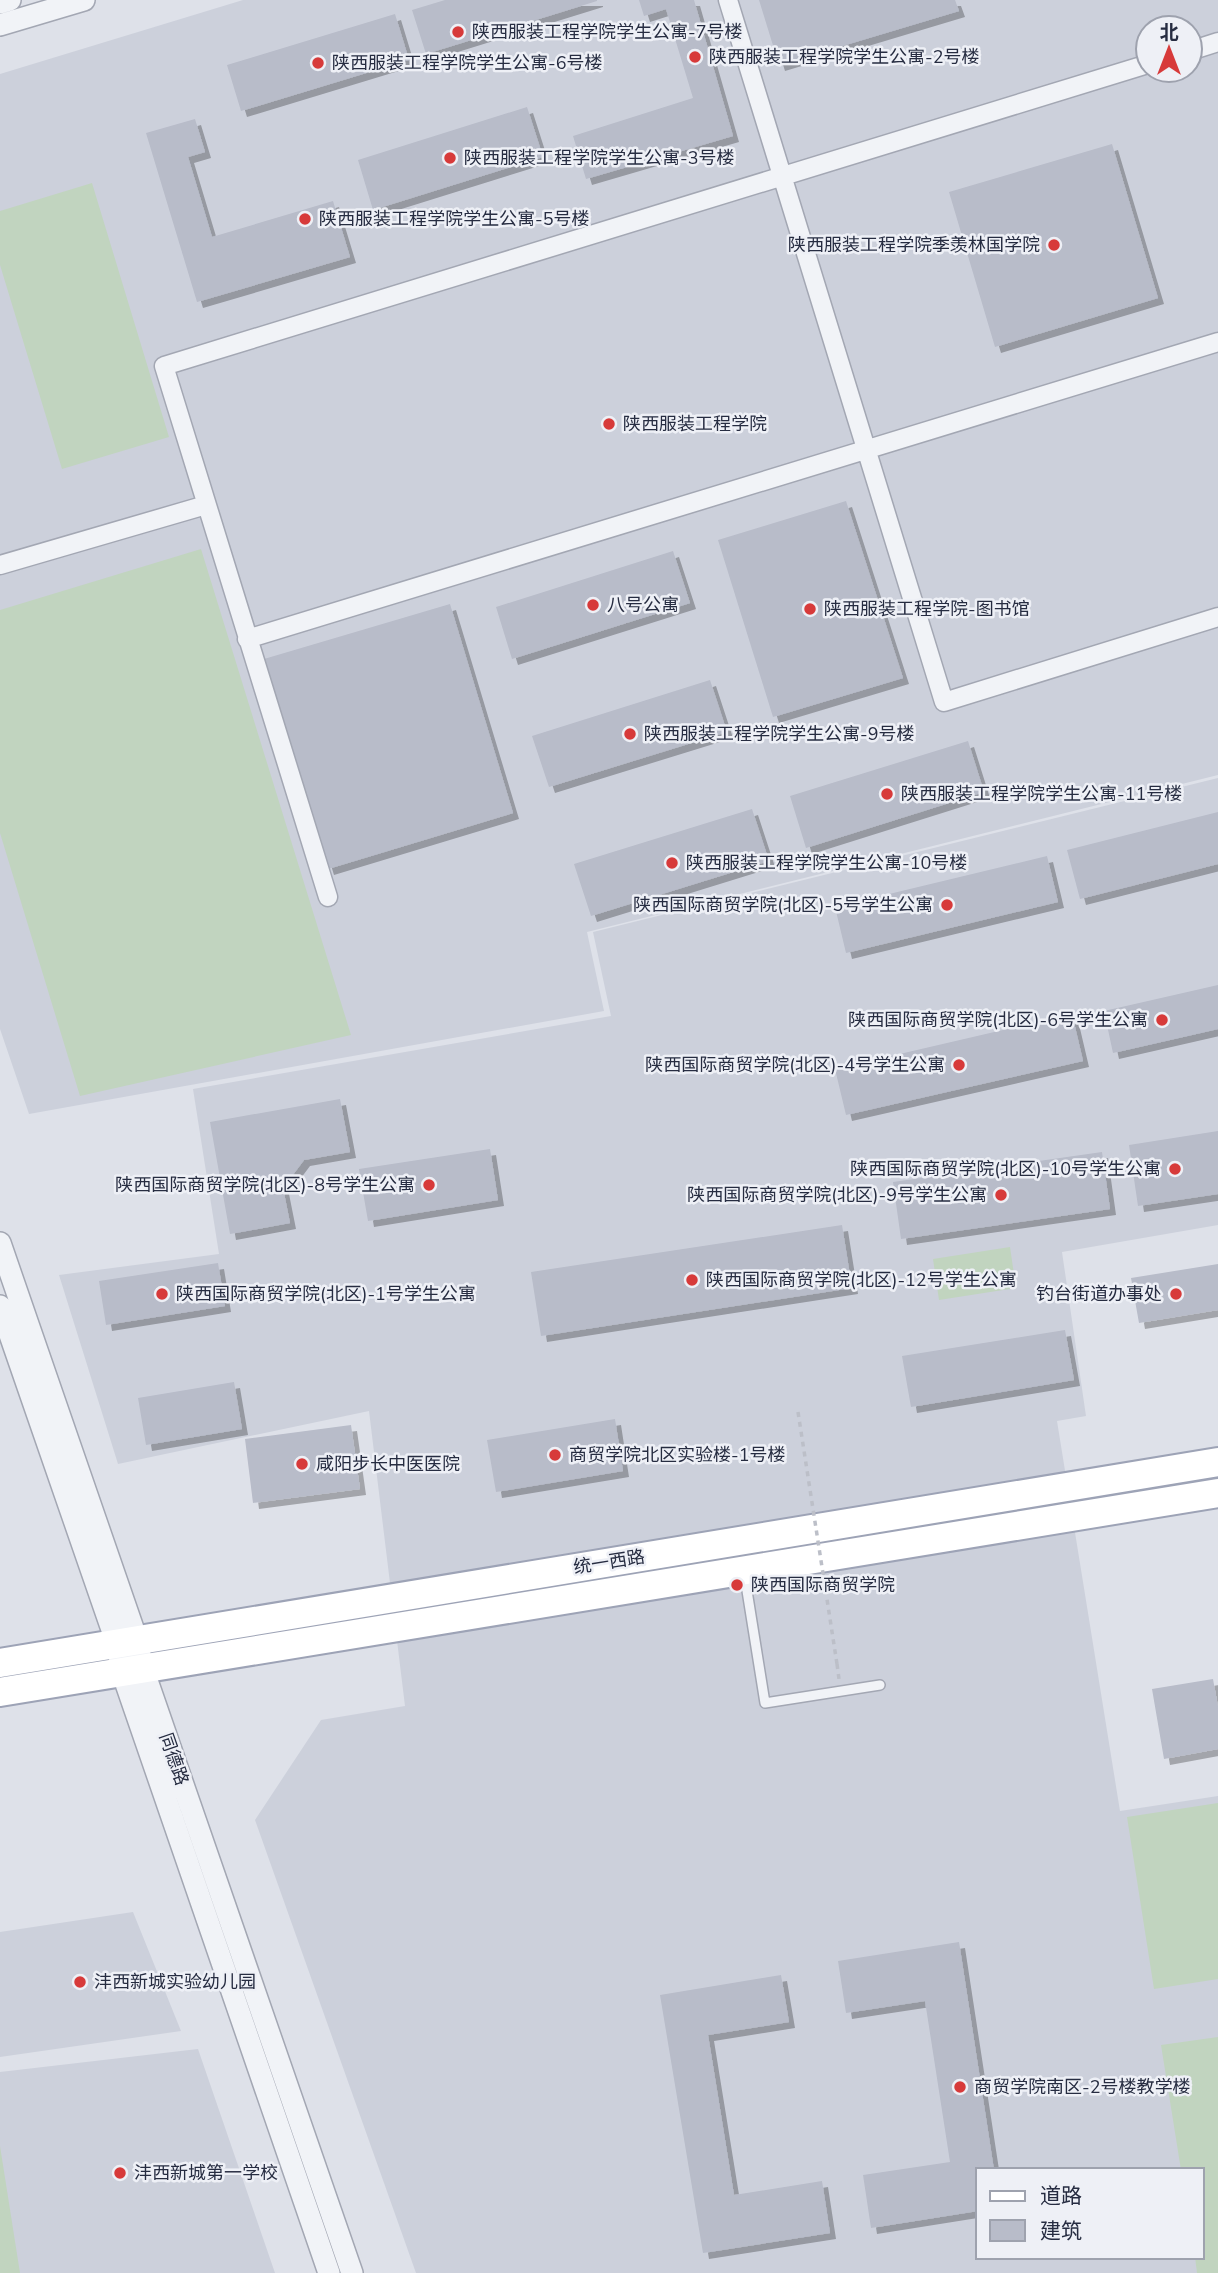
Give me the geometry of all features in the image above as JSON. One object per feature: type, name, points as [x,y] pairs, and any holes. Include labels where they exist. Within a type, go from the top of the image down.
[{"type":"main road","name":"统一西路","points":[[0,1663],[1218,1462]]},
{"type":"main road","name":"统一西路","points":[[0,1692],[1218,1493]]},
{"type":"street","points":[[0,3],[10,0]]},
{"type":"street","points":[[0,26],[84,0]]},
{"type":"street","points":[[728,0],[944,702],[1218,617]]},
{"type":"street","points":[[328,897],[164,366],[1134,68]]},
{"type":"street","points":[[247,639],[1218,342]]},
{"type":"street","points":[[0,565],[206,505]]},
{"type":"street","name":"同德路","points":[[0,1243],[127,1642],[133,1670],[329,2273]]},
{"type":"street","name":"同德路","points":[[0,1307],[127,1642]]},
{"type":"street","name":"同德路","points":[[133,1670],[352,2273]]},
{"type":"lane","points":[[744,1571],[765,1703],[880,1685]]},
{"type":"path","points":[[798,1412],[836,1664]]},
{"type":"shaded area","name":"陕西服装工程学院","points":[[243,0],[1218,0],[1218,775],[587,932],[604,1011],[29,1114],[0,1029],[0,74]]},
{"type":"shaded area","name":"陕西国际商贸学院","points":[[1218,778],[1218,1225],[1062,1252],[1086,1416],[1057,1421],[1120,1811],[1218,1796],[1218,2273],[416,2273],[255,1820],[321,1720],[405,1706],[369,1411],[118,1464],[59,1275],[219,1254],[193,1089],[611,1016],[593,932]]},
{"type":"shaded area","name":"沣西新城实验幼儿园","points":[[133,1912],[181,2031],[0,2057],[0,1932]]},
{"type":"shaded area","name":"沣西新城第一学校","points":[[198,2049],[275,2273],[0,2273],[0,2072]]},
{"type":"green space","points":[[92,183],[169,437],[62,469],[0,265],[0,211]]},
{"type":"green space","points":[[201,549],[351,1035],[80,1096],[0,833],[0,610]]},
{"type":"green space","points":[[1010,1247],[1016,1288],[939,1300],[933,1259]]},
{"type":"green space","points":[[1218,1803],[1218,1979],[1154,1989],[1127,1817]]},
{"type":"green space","points":[[1218,2037],[1218,2273],[1197,2273],[1195,2259],[1204,2259],[1204,2168],[1181,2168],[1161,2045]]},
{"type":"green space","points":[[0,2146],[20,2273],[0,2273]]},
{"type":"building","name":"陕西服装工程学院学生公寓-7号楼","points":[[445,0],[597,1],[426,54],[412,10]]},
{"type":"building","name":"陕西服装工程学院学生公寓-2号楼","points":[[639,0],[694,0],[733,136],[586,179],[573,136],[693,98],[666,9],[644,16]]},
{"type":"building","points":[[759,0],[955,0],[959,11],[779,65]]},
{"type":"building","name":"陕西服装工程学院学生公寓-6号楼","points":[[395,14],[409,60],[241,111],[227,65]]},
{"type":"building","name":"陕西服装工程学院学生公寓-3号楼","points":[[527,107],[543,157],[373,210],[358,160]]},
{"type":"building","name":"陕西服装工程学院学生公寓-5号楼","points":[[195,119],[205,152],[188,157],[212,237],[333,201],[350,257],[197,302],[146,133]]},
{"type":"building","name":"陕西服装工程学院季羡林国学院","points":[[1112,144],[1158,298],[995,347],[949,192]]},
{"type":"building","name":"陕西服装工程学院-图书馆","points":[[846,501],[903,678],[773,717],[718,540]]},
{"type":"building","name":"八号公寓","points":[[673,551],[690,603],[512,659],[496,607]]},
{"type":"building","points":[[450,604],[513,813],[328,869],[264,659]]},
{"type":"building","name":"陕西服装工程学院学生公寓-9号楼","points":[[710,680],[727,732],[549,787],[532,736]]},
{"type":"building","name":"陕西服装工程学院学生公寓-11号楼","points":[[968,741],[984,792],[806,848],[790,796]]},
{"type":"building","name":"陕西服装工程学院学生公寓-10号楼","points":[[752,809],[769,861],[591,916],[574,864]]},
{"type":"building","points":[[1218,812],[1218,864],[1080,899],[1067,850]]},
{"type":"building","name":"陕西国际商贸学院(北区)-5号学生公寓","points":[[1047,856],[1058,902],[846,953],[835,907]]},
{"type":"building","name":"陕西国际商贸学院(北区)-6号学生公寓","points":[[1218,985],[1218,1029],[1113,1053],[1104,1011]]},
{"type":"building","name":"陕西国际商贸学院(北区)-4号学生公寓","points":[[1072,1014],[1083,1061],[846,1115],[835,1069]]},
{"type":"building","points":[[340,1099],[350,1152],[304,1160],[283,1188],[290,1223],[230,1234],[210,1122]]},
{"type":"building","name":"陕西国际商贸学院(北区)-10号学生公寓","points":[[1218,1131],[1218,1194],[1138,1206],[1129,1145]]},
{"type":"building","name":"陕西国际商贸学院(北区)-8号学生公寓","points":[[490,1149],[498,1200],[368,1221],[359,1169]]},
{"type":"building","name":"陕西国际商贸学院(北区)-9号学生公寓","points":[[1102,1152],[1110,1209],[901,1239],[893,1182]]},
{"type":"building","name":"陕西国际商贸学院(北区)-12号学生公寓","points":[[842,1225],[852,1288],[541,1336],[531,1272]]},
{"type":"building","name":"陕西国际商贸学院(北区)-1号学生公寓","points":[[218,1263],[225,1306],[106,1325],[99,1281]]},
{"type":"building","name":"钓台街道办事处","points":[[1218,1264],[1218,1310],[1139,1323],[1131,1278]]},
{"type":"building","points":[[1065,1330],[1074,1380],[911,1407],[902,1356]]},
{"type":"building","points":[[234,1382],[242,1429],[146,1445],[138,1398]]},
{"type":"building","name":"商贸学院北区实验楼-1号楼","points":[[615,1419],[623,1471],[496,1492],[487,1440]]},
{"type":"building","name":"咸阳步长中医医院","points":[[351,1425],[360,1489],[253,1503],[245,1439]]},
{"type":"building","points":[[1213,1679],[1218,1707],[1218,1749],[1164,1759],[1152,1689]]},
{"type":"building","name":"商贸学院南区-2号楼教学楼","points":[[959,1942],[994,2168],[976,2168],[976,2211],[871,2228],[863,2175],[950,2162],[925,2001],[846,2013],[838,1961]]},
{"type":"building","points":[[781,1975],[789,2022],[708,2035],[734,2195],[822,2181],[830,2233],[703,2253],[660,1995]]},
{"type":"place","name":"陕西服装工程学院学生公寓-7号楼","points":[[458,32]]},
{"type":"place","name":"陕西服装工程学院学生公寓-2号楼","points":[[695,57]]},
{"type":"place","name":"陕西服装工程学院学生公寓-6号楼","points":[[318,63]]},
{"type":"place","name":"陕西服装工程学院学生公寓-3号楼","points":[[450,158]]},
{"type":"place","name":"陕西服装工程学院学生公寓-5号楼","points":[[305,219]]},
{"type":"place","name":"陕西服装工程学院季羡林国学院","points":[[1054,245]]},
{"type":"place","name":"陕西服装工程学院","points":[[609,424]]},
{"type":"place","name":"八号公寓","points":[[593,605]]},
{"type":"place","name":"陕西服装工程学院-图书馆","points":[[810,609]]},
{"type":"place","name":"陕西服装工程学院学生公寓-9号楼","points":[[630,734]]},
{"type":"place","name":"陕西服装工程学院学生公寓-11号楼","points":[[887,794]]},
{"type":"place","name":"陕西服装工程学院学生公寓-10号楼","points":[[672,863]]},
{"type":"place","name":"陕西国际商贸学院(北区)-5号学生公寓","points":[[947,905]]},
{"type":"place","name":"陕西国际商贸学院(北区)-6号学生公寓","points":[[1162,1020]]},
{"type":"place","name":"陕西国际商贸学院(北区)-4号学生公寓","points":[[959,1065]]},
{"type":"place","name":"陕西国际商贸学院(北区)-10号学生公寓","points":[[1175,1169]]},
{"type":"place","name":"陕西国际商贸学院(北区)-8号学生公寓","points":[[429,1185]]},
{"type":"place","name":"陕西国际商贸学院(北区)-9号学生公寓","points":[[1001,1195]]},
{"type":"place","name":"陕西国际商贸学院(北区)-12号学生公寓","points":[[692,1280]]},
{"type":"place","name":"陕西国际商贸学院(北区)-1号学生公寓","points":[[162,1294]]},
{"type":"place","name":"钓台街道办事处","points":[[1176,1294]]},
{"type":"place","name":"商贸学院北区实验楼-1号楼","points":[[555,1455]]},
{"type":"place","name":"咸阳步长中医医院","points":[[302,1464]]},
{"type":"place","name":"陕西国际商贸学院","points":[[737,1585]]},
{"type":"place","name":"沣西新城实验幼儿园","points":[[80,1982]]},
{"type":"place","name":"商贸学院南区-2号楼教学楼","points":[[960,2087]]},
{"type":"place","name":"沣西新城第一学校","points":[[120,2173]]}]
